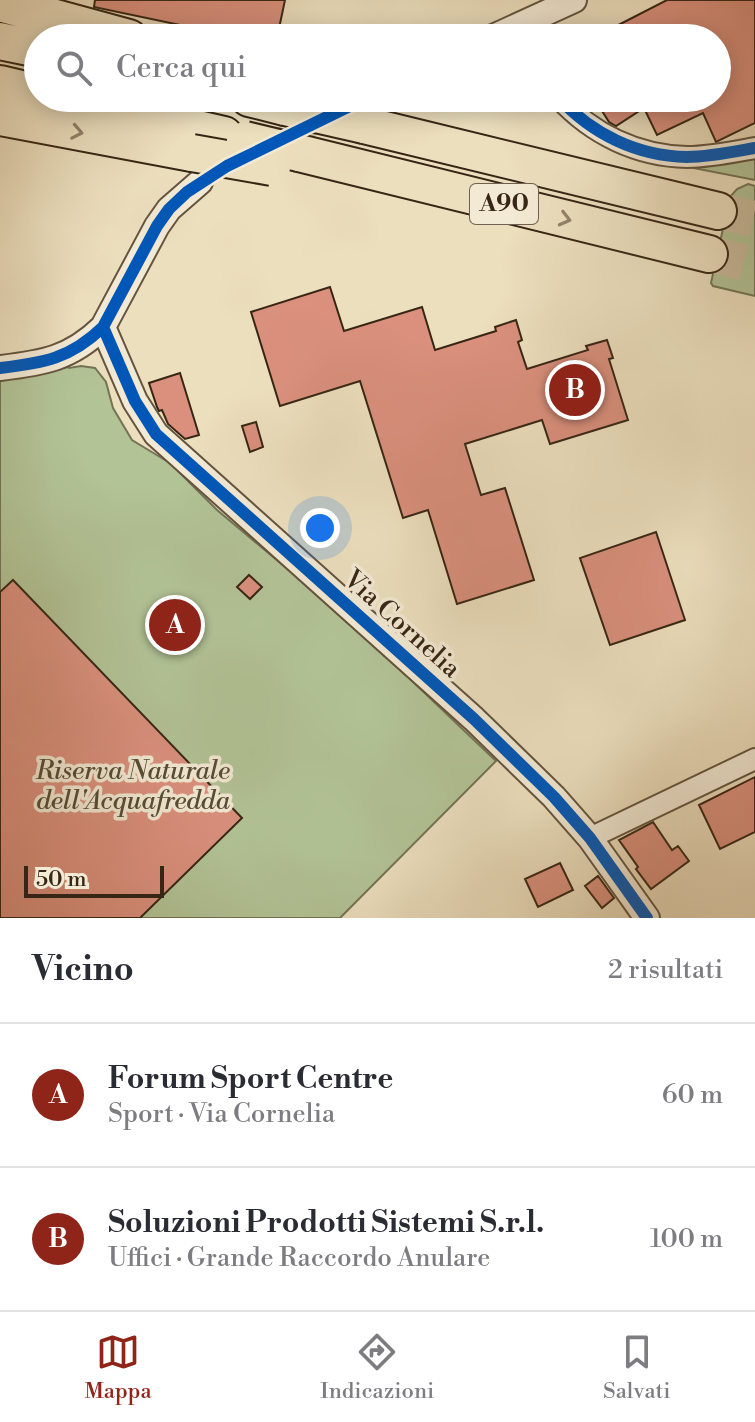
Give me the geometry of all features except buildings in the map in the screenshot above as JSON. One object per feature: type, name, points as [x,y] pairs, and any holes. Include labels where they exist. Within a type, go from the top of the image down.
[{"type":"highway","points":[[0,3],[77,24]]},
{"type":"highway","points":[[0,41],[24,46]]},
{"type":"highway","points":[[0,84],[24,90]]},
{"type":"highway","name":"A90","points":[[123,112],[224,135],[286,160],[406,180],[709,254]]},
{"type":"highway","points":[[316,112],[372,121]]},
{"type":"highway","points":[[352,112],[372,121]]},
{"type":"highway","points":[[0,117],[196,168],[286,160]]},
{"type":"highway","name":"A90","points":[[372,121],[481,153],[718,211]]},
{"type":"street","points":[[526,24],[574,0]]},
{"type":"street","points":[[574,112],[588,126],[608,137],[643,150],[686,157],[755,148]]},
{"type":"street","points":[[0,368],[55,358],[78,348],[103,327],[157,226],[196,168]]},
{"type":"street","name":"Via Cornelia","points":[[103,327],[135,401],[156,434],[474,719],[554,797],[590,838],[647,918]]},
{"type":"street","points":[[590,838],[755,759]]},
{"type":"green space","points":[[755,158],[755,180],[668,163]]},
{"type":"green space","points":[[748,184],[755,186],[755,296],[711,283],[730,197]]},
{"type":"green space","name":"Riserva Naturale dell'Acquafredda","points":[[81,366],[95,368],[106,382],[113,408],[132,440],[170,463],[217,510],[409,678],[496,761],[340,918],[0,918],[0,379]]},
{"type":"tunnel","points":[[264,147],[337,112]]},
{"type":"tunnel","points":[[718,211],[755,219]]},
{"type":"tunnel","points":[[709,254],[755,265]]},
{"type":"cycle path","points":[[0,368],[55,358],[91,338],[103,327],[157,226],[187,192],[227,166],[337,112]]},
{"type":"cycle path","points":[[573,112],[617,141],[668,156],[695,157],[755,148]]},
{"type":"cycle path","points":[[103,327],[135,401],[156,434],[474,719],[554,797],[590,838],[647,918]]},
{"type":"place","name":"Soluzioni Prodotti Sistemi S.r.l.","points":[[575,390]]},
{"type":"place","name":"Forum Sport Centre","points":[[175,625]]}]
